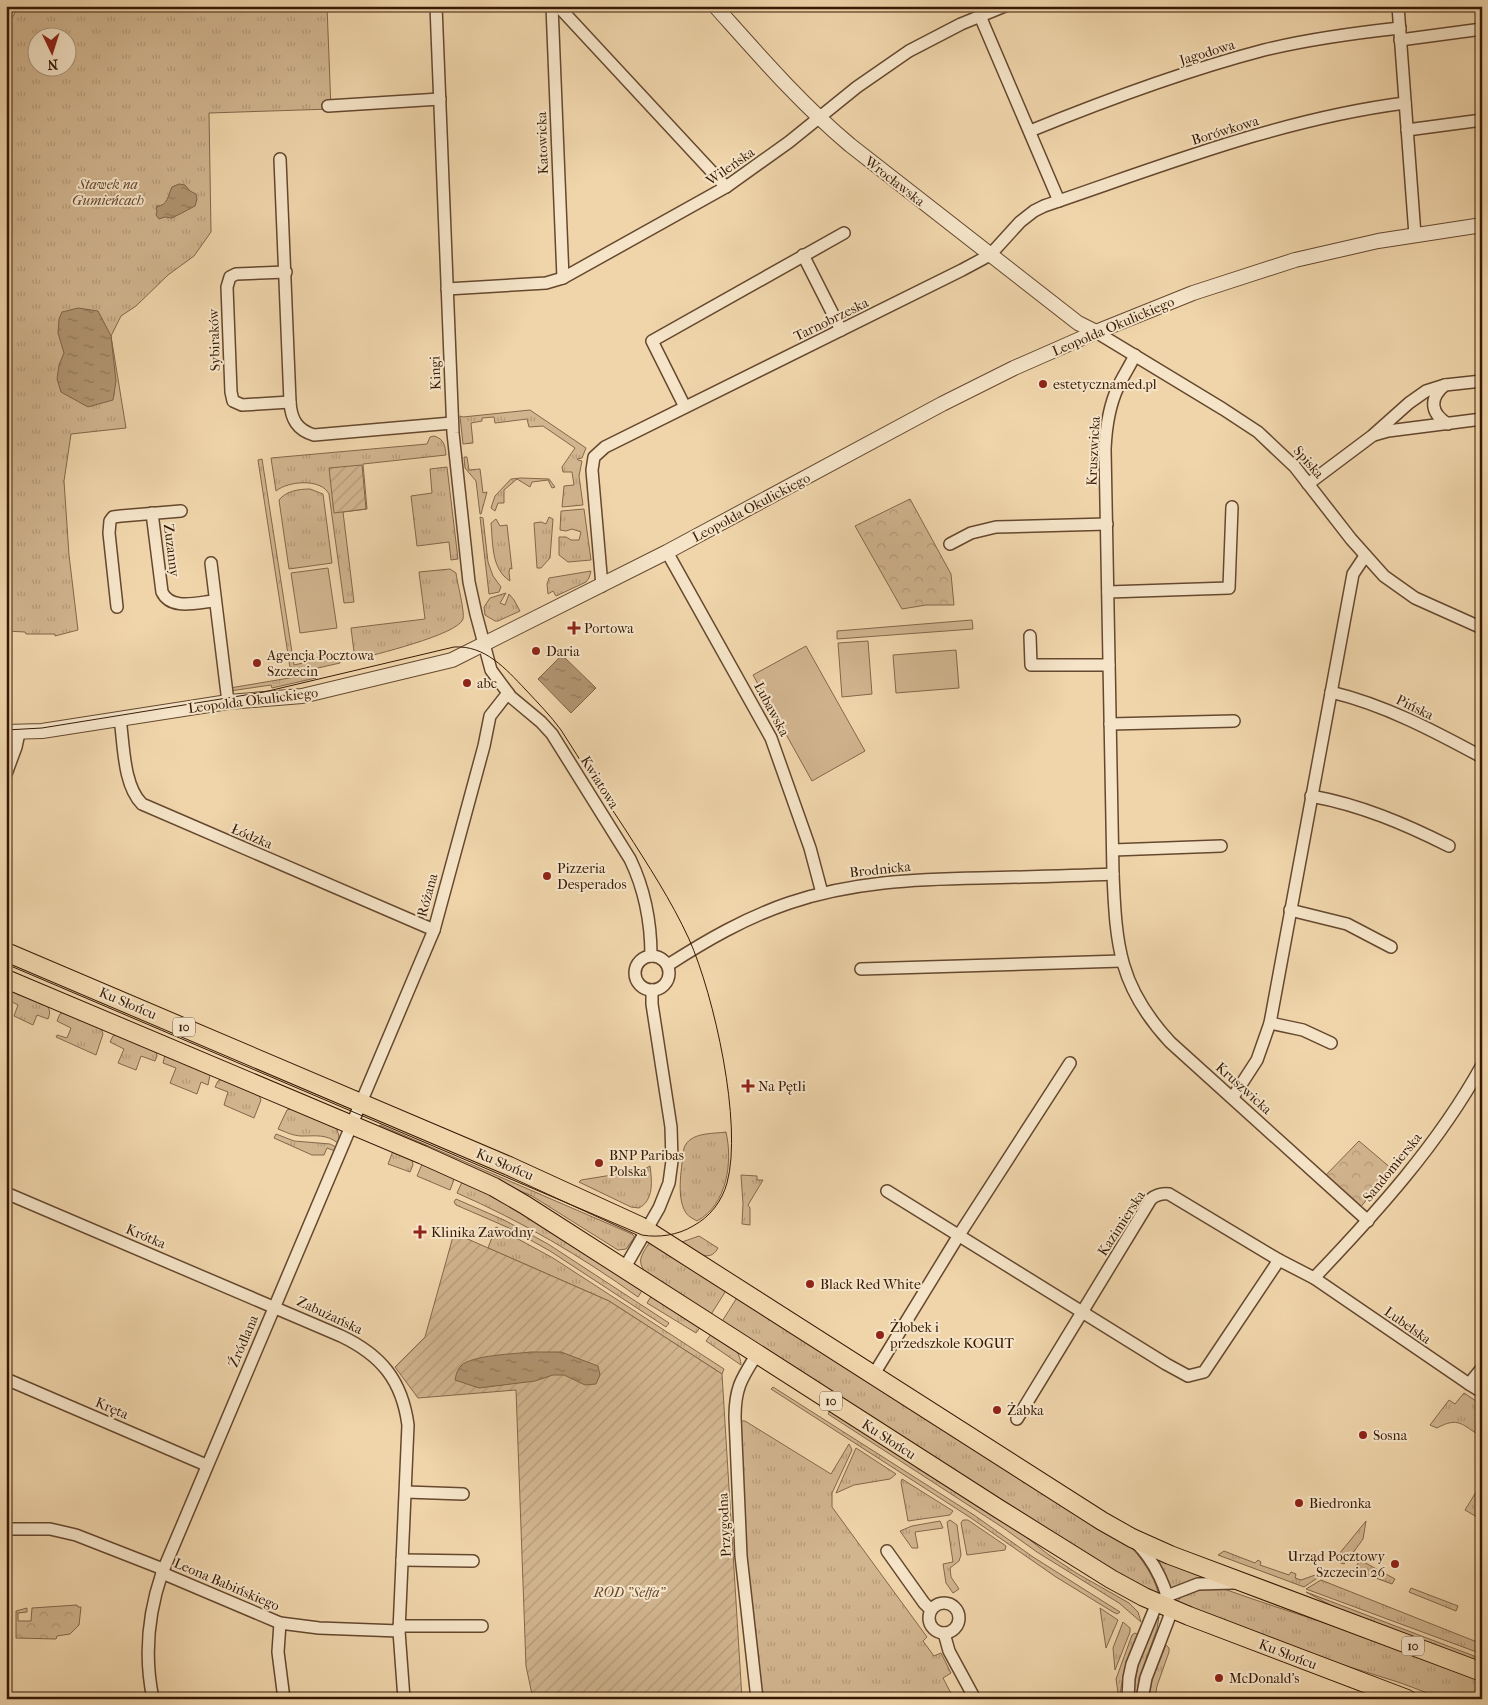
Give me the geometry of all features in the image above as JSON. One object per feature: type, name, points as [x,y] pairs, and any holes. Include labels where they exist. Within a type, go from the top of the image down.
[{"type":"main road","name":"Ku Słońcu","points":[[6,952],[534,1177],[647,1230],[1124,1534],[1163,1553],[1482,1672]]},
{"type":"main road","name":"Ku Słońcu","points":[[6,979],[494,1187],[1091,1567],[1164,1602],[1407,1699]]},
{"type":"street","name":"Kingi","points":[[436,6],[452,423],[469,582],[484,644]]},
{"type":"street","name":"Katowicka","points":[[552,6],[563,278]]},
{"type":"street","points":[[558,6],[726,188]]},
{"type":"street","name":"Wrocławska","points":[[714,6],[785,84],[818,117],[880,170],[1078,324],[1096,332]]},
{"type":"street","name":"Wileńska","points":[[448,289],[546,284],[563,278],[726,188],[789,142],[857,87],[909,51],[1004,6]]},
{"type":"street","points":[[1398,6],[1415,235]]},
{"type":"street","points":[[980,16],[1059,201]]},
{"type":"street","name":"Jagodowa","points":[[1030,131],[1104,101],[1251,54],[1311,40],[1482,29]]},
{"type":"street","points":[[328,106],[440,99]]},
{"type":"street","name":"Borówkowa","points":[[990,255],[1027,216],[1044,206],[1252,136],[1362,109],[1405,103]]},
{"type":"street","points":[[1407,130],[1482,120]]},
{"type":"street","points":[[280,159],[290,402],[292,417],[295,423],[300,429],[314,435],[452,423]]},
{"type":"street","name":"Leopolda Okulickiego","points":[[13,733],[228,702],[294,697],[332,690],[444,662],[602,586],[942,404],[1014,368],[1096,332],[1194,293],[1295,260],[1415,235],[1482,226]]},
{"type":"street","points":[[685,407],[652,341],[844,233]]},
{"type":"street","name":"Tarnobrzeska","points":[[602,586],[592,480],[594,457],[599,451],[946,279],[990,255]]},
{"type":"street","points":[[803,256],[842,330]]},
{"type":"street","name":"Sybiraków","points":[[286,272],[236,274],[230,277],[227,288],[231,392],[233,400],[242,406],[290,402]]},
{"type":"street","name":"Spiska","points":[[1096,332],[1258,432],[1283,455],[1365,556],[1384,576],[1414,598],[1481,626]]},
{"type":"street","name":"Kruszwicka","points":[[1135,355],[1114,396],[1108,422],[1105,458],[1113,874],[1116,928],[1122,961],[1134,994],[1158,1030],[1368,1221]]},
{"type":"street","points":[[1308,484],[1372,436],[1426,391],[1445,386],[1482,381]]},
{"type":"street","points":[[1445,386],[1435,395],[1434,408],[1440,419],[1448,424]]},
{"type":"street","points":[[1372,436],[1388,431],[1482,419]]},
{"type":"street","points":[[1108,592],[1229,588],[1232,507]]},
{"type":"street","name":"Zuzanny","points":[[117,607],[109,533],[110,520],[113,517],[181,511]]},
{"type":"street","name":"Zuzanny","points":[[152,513],[164,597],[178,604],[215,601]]},
{"type":"street","points":[[950,544],[971,533],[996,527],[1107,524]]},
{"type":"street","name":"Lubawska","points":[[667,552],[772,738],[810,848],[822,893]]},
{"type":"street","points":[[1233,1098],[1257,1060],[1270,1023],[1353,574],[1365,556]]},
{"type":"street","points":[[210,563],[228,702]]},
{"type":"street","points":[[1030,636],[1031,665],[1109,664]]},
{"type":"street","name":"Kwiatowa","points":[[484,644],[491,670],[508,693],[552,734],[628,854],[647,905],[651,934],[651,956]]},
{"type":"street","name":"Pińska","points":[[1331,692],[1366,701],[1387,709],[1482,758]]},
{"type":"street","name":"Różana","points":[[361,1102],[434,930],[490,718],[508,693]]},
{"type":"street","name":"Łódzka","points":[[120,719],[130,786],[132,792],[142,804],[434,930]]},
{"type":"street","points":[[1110,724],[1234,721]]},
{"type":"street","points":[[6,774],[16,747],[13,733]]},
{"type":"street","points":[[1311,796],[1354,806],[1381,815],[1449,846]]},
{"type":"street","points":[[1113,850],[1221,846]]},
{"type":"street","name":"Brodnicka","points":[[668,965],[709,939],[745,920],[788,903],[822,893],[857,886],[910,880],[1113,874]]},
{"type":"street","points":[[1290,910],[1347,924],[1391,947]]},
{"type":"street","points":[[651,956],[662,959],[668,965],[670,972],[667,983],[661,988],[652,990],[637,981],[635,973],[637,966],[646,957],[651,956]]},
{"type":"street","points":[[861,969],[1122,961]]},
{"type":"street","points":[[624,1269],[659,1208],[668,1187],[673,1152],[671,1127],[652,1004],[652,990]]},
{"type":"street","points":[[1270,1023],[1303,1030],[1331,1043]]},
{"type":"street","points":[[874,1374],[959,1235],[1070,1063]]},
{"type":"street","name":"Sandomierska","points":[[1314,1278],[1368,1221],[1431,1142],[1462,1098],[1482,1065]]},
{"type":"street","points":[[352,1125],[361,1102]]},
{"type":"street","name":"Źródlana","points":[[153,1699],[149,1660],[149,1627],[154,1596],[162,1571],[352,1125]]},
{"type":"street","points":[[888,1191],[1188,1376],[1204,1372],[1279,1260]]},
{"type":"street","name":"Krótka","points":[[6,1193],[274,1306]]},
{"type":"street","name":"Kazimierska","points":[[1017,1419],[1151,1199],[1163,1193],[1169,1194],[1279,1260],[1314,1278]]},
{"type":"street","name":"Lubelska","points":[[1314,1278],[1482,1392]]},
{"type":"street","name":"Zabużańska","points":[[274,1306],[353,1342],[378,1359],[391,1375],[403,1398],[408,1425],[399,1629],[404,1699]]},
{"type":"street","name":"Przygodna","points":[[756,1354],[738,1386],[734,1417],[741,1556],[757,1699]]},
{"type":"street","points":[[1469,1384],[1482,1368]]},
{"type":"street","name":"Kręta","points":[[6,1379],[206,1465]]},
{"type":"street","points":[[406,1492],[464,1494]]},
{"type":"street","name":"Leona Babińskiego","points":[[6,1529],[50,1529],[76,1535],[280,1623],[319,1628],[399,1629]]},
{"type":"street","name":"Ku Słońcu","points":[[1124,1534],[1138,1544],[1149,1558],[1160,1578],[1164,1602],[1198,1584],[1224,1583],[1251,1586]]},
{"type":"street","points":[[887,1552],[932,1610]]},
{"type":"street","points":[[402,1560],[473,1561]]},
{"type":"street","points":[[1128,1699],[1132,1664],[1164,1602]]},
{"type":"street","points":[[1142,1699],[1146,1678],[1169,1618],[1164,1602]]},
{"type":"street","points":[[944,1603],[951,1605],[957,1610],[959,1617],[957,1626],[952,1631],[944,1633],[937,1631],[929,1619],[932,1610],[937,1605],[944,1603]]},
{"type":"street","name":"Leona Babińskiego","points":[[280,1623],[278,1652],[284,1699]]},
{"type":"street","points":[[399,1629],[482,1626]]},
{"type":"street","points":[[944,1633],[949,1651],[974,1699]]},
{"type":"green space","name":"Stawek na Gumieńcach","points":[[19,6],[327,6],[331,109],[209,113],[211,232],[194,256],[168,275],[136,306],[121,316],[111,336],[126,428],[71,434],[64,481],[69,555],[78,630],[55,636],[55,634],[26,634],[25,632],[6,631],[6,28]]},
{"type":"green space","points":[[530,410],[586,448],[582,458],[577,459],[582,461],[579,476],[583,505],[562,507],[564,486],[574,485],[572,472],[563,472],[562,467],[575,448],[543,426],[529,427],[527,419],[495,423],[494,417],[482,418],[482,421],[471,423],[473,443],[463,444],[460,416]]},
{"type":"green space","points":[[434,436],[443,443],[446,455],[363,464],[367,509],[343,512],[354,602],[344,603],[329,494],[319,485],[312,483],[296,483],[276,491],[271,458],[427,444],[430,437]]},
{"type":"green space","points":[[464,457],[467,457],[469,470],[480,469],[483,493],[487,492],[481,514],[476,481],[465,468]]},
{"type":"green space","points":[[262,459],[294,665],[303,663],[302,654],[320,658],[337,652],[340,663],[291,674],[258,460]]},
{"type":"green space","points":[[362,465],[366,509],[334,513],[329,468]]},
{"type":"green space","points":[[447,467],[458,559],[451,560],[449,542],[417,546],[411,496],[432,493],[430,469]]},
{"type":"green space","points":[[521,478],[549,479],[555,487],[552,488],[548,480],[532,482],[530,487],[517,479],[504,490],[504,503],[498,503],[495,511],[491,508],[495,496],[511,479]]},
{"type":"green space","points":[[310,489],[323,494],[332,563],[289,569],[279,500],[285,494],[293,491]]},
{"type":"green space","points":[[910,499],[951,574],[954,605],[926,605],[902,609],[855,526]]},
{"type":"green space","points":[[584,509],[591,560],[568,562],[559,555],[559,537],[579,540],[581,532],[572,529],[560,530],[561,511]]},
{"type":"green space","points":[[480,517],[483,518],[488,562],[493,576],[501,587],[499,592],[489,594]]},
{"type":"green space","points":[[549,517],[553,519],[550,558],[541,568],[537,568],[534,523],[541,522],[546,524]]},
{"type":"green space","points":[[496,519],[500,526],[507,525],[512,569],[510,568],[509,572],[510,581],[499,570],[494,555],[491,523]]},
{"type":"green space","points":[[328,568],[337,628],[300,633],[291,573]]},
{"type":"green space","points":[[450,569],[456,573],[463,610],[463,619],[458,625],[431,638],[355,660],[351,628],[425,619],[419,572]]},
{"type":"green space","points":[[591,571],[586,582],[556,596],[553,591],[548,594],[547,584],[549,578]]},
{"type":"green space","points":[[506,593],[500,603],[505,605],[509,594],[520,611],[498,621],[485,615],[484,607],[490,598]]},
{"type":"green space","points":[[972,620],[973,629],[837,639],[837,631]]},
{"type":"green space","points":[[868,641],[872,694],[842,697],[838,643]]},
{"type":"green space","points":[[806,646],[865,751],[812,781],[753,675]]},
{"type":"green space","points":[[956,650],[959,688],[896,693],[893,655]]},
{"type":"green space","points":[[307,675],[316,678],[272,688],[271,685],[230,691],[230,688]]},
{"type":"green space","points":[[11,990],[44,1002],[50,1012],[48,1019],[37,1015],[33,1025],[14,1016],[18,1005],[6,999],[7,991]]},
{"type":"green space","points":[[63,1012],[100,1025],[103,1034],[96,1055],[56,1037],[57,1035],[67,1038],[71,1028],[57,1021]]},
{"type":"green space","points":[[116,1034],[156,1050],[157,1056],[155,1061],[141,1056],[136,1070],[118,1063],[124,1049],[110,1042]]},
{"type":"green space","points":[[165,1055],[207,1070],[210,1075],[208,1085],[201,1082],[197,1094],[170,1083],[176,1068],[163,1063]]},
{"type":"green space","points":[[222,1079],[259,1095],[261,1100],[254,1118],[224,1105],[228,1092],[215,1087],[218,1081]]},
{"type":"green space","points":[[296,1107],[336,1126],[339,1136],[338,1143],[325,1137],[290,1134],[278,1129],[287,1110]]},
{"type":"green space","points":[[380,1125],[632,1234],[634,1238],[626,1249],[618,1250],[532,1196],[379,1129]]},
{"type":"green space","points":[[726,1132],[729,1156],[725,1182],[715,1205],[697,1221],[686,1213],[682,1205],[680,1180],[684,1148],[696,1136]]},
{"type":"green space","points":[[276,1134],[294,1141],[330,1144],[336,1147],[335,1151],[327,1148],[324,1155],[312,1155],[274,1138]]},
{"type":"green space","points":[[1359,1141],[1392,1169],[1359,1209],[1324,1177]]},
{"type":"green space","points":[[393,1151],[412,1159],[413,1165],[410,1172],[388,1164]]},
{"type":"green space","points":[[423,1162],[455,1177],[450,1190],[417,1176]]},
{"type":"green space","points":[[650,1166],[650,1195],[644,1205],[639,1208],[631,1207],[579,1182],[581,1180],[643,1170]]},
{"type":"green space","points":[[741,1175],[757,1176],[757,1180],[763,1180],[748,1205],[750,1208],[750,1225],[742,1224]]},
{"type":"green space","points":[[463,1180],[492,1195],[643,1289],[638,1297],[595,1267],[550,1240],[504,1215],[457,1193]]},
{"type":"green space","points":[[456,1199],[504,1220],[548,1244],[669,1323],[666,1327],[550,1251],[509,1228],[456,1205],[454,1202]]},
{"type":"green space","points":[[496,1227],[553,1258],[724,1369],[722,1374],[609,1301],[488,1248]]},
{"type":"green space","name":"ROD \"Selfa\"","points":[[454,1233],[609,1301],[722,1374],[742,1699],[533,1699],[526,1666],[516,1390],[418,1398],[395,1367],[425,1337]]},
{"type":"green space","points":[[699,1236],[718,1248],[714,1253],[706,1256],[696,1252],[682,1242]]},
{"type":"green space","points":[[652,1242],[727,1289],[710,1316],[646,1273],[641,1265],[641,1257],[649,1243]]},
{"type":"green space","points":[[652,1295],[701,1326],[696,1333],[647,1303]]},
{"type":"green space","points":[[738,1296],[1132,1547],[1144,1563],[1158,1592],[1156,1594],[1112,1573],[721,1323]]},
{"type":"green space","points":[[712,1333],[735,1349],[741,1365],[706,1341]]},
{"type":"green space","points":[[773,1387],[974,1515],[1033,1557],[1120,1612],[1117,1614],[1113,1612],[1056,1577],[971,1518],[771,1389]]},
{"type":"green space","points":[[1464,1393],[1482,1405],[1482,1437],[1456,1422],[1444,1424],[1437,1428],[1430,1425],[1449,1400],[1455,1404]]},
{"type":"green space","points":[[831,1410],[1016,1529],[1049,1555],[1078,1574],[1129,1603],[1138,1612],[1141,1622],[1119,1603],[1037,1552],[1002,1527],[828,1414]]},
{"type":"green space","points":[[735,1421],[745,1421],[831,1474],[849,1444],[852,1450],[832,1493],[832,1507],[927,1637],[923,1641],[934,1656],[941,1653],[951,1673],[943,1678],[954,1699],[757,1699]]},
{"type":"green space","points":[[856,1448],[896,1474],[890,1479],[854,1485],[836,1493]]},
{"type":"green space","points":[[902,1479],[953,1511],[950,1515],[908,1521]]},
{"type":"green space","points":[[1482,1484],[1482,1520],[1465,1510]]},
{"type":"green space","points":[[950,1520],[957,1525],[961,1555],[959,1561],[950,1568],[951,1577],[959,1589],[953,1593],[946,1583],[943,1564],[953,1562],[947,1522]]},
{"type":"green space","points":[[963,1520],[968,1520],[1006,1546],[1005,1550],[967,1555],[961,1523]]},
{"type":"green space","points":[[940,1521],[943,1528],[915,1532],[918,1548],[912,1548],[900,1531],[912,1526]]},
{"type":"green space","points":[[1366,1521],[1363,1539],[1344,1564],[1338,1562],[1335,1559]]},
{"type":"green space","points":[[1224,1551],[1255,1563],[1258,1560],[1261,1562],[1260,1565],[1289,1575],[1291,1572],[1296,1574],[1295,1578],[1301,1580],[1318,1574],[1322,1575],[1304,1587],[1218,1555]]},
{"type":"green space","points":[[1153,1556],[1210,1578],[1169,1591]]},
{"type":"green space","points":[[1360,1560],[1395,1579],[1392,1584],[1354,1570]]},
{"type":"green space","points":[[1321,1580],[1482,1644],[1482,1654],[1306,1589]]},
{"type":"green space","points":[[1216,1588],[1227,1590],[1448,1666],[1474,1678],[1482,1684],[1482,1699],[1443,1699],[1401,1683],[1286,1647],[1177,1602],[1189,1593]]},
{"type":"green space","points":[[1411,1588],[1458,1606],[1456,1611],[1409,1592]]},
{"type":"green space","points":[[1306,1592],[1482,1659],[1482,1664],[1347,1614]]},
{"type":"green space","points":[[77,1605],[81,1607],[79,1625],[70,1634],[57,1636],[56,1639],[16,1638],[16,1611],[27,1608],[27,1612],[18,1613],[18,1621],[31,1621],[32,1608]]},
{"type":"green space","points":[[1100,1608],[1118,1620],[1106,1648]]},
{"type":"green space","points":[[1159,1617],[1157,1629],[1139,1678],[1136,1699],[1134,1699],[1141,1656],[1149,1633]]},
{"type":"green space","points":[[1123,1622],[1130,1628],[1130,1632],[1115,1670],[1113,1648]]},
{"type":"green space","points":[[1135,1633],[1139,1635],[1124,1672],[1119,1699],[1116,1679],[1132,1635]]},
{"type":"green space","points":[[1166,1645],[1169,1648],[1169,1652],[1157,1686],[1155,1699],[1149,1699],[1152,1680]]},
{"type":"water","points":[[179,184],[185,185],[196,194],[195,206],[172,218],[165,217],[159,219],[156,215],[157,206],[161,206],[166,202],[172,187]]},
{"type":"water","points":[[78,308],[98,311],[111,336],[116,381],[113,400],[88,407],[61,392],[57,379],[59,365],[64,353],[58,333],[59,319],[62,312]]},
{"type":"water","points":[[562,655],[596,688],[571,713],[538,679]]},
{"type":"water","points":[[531,1352],[561,1352],[598,1366],[600,1375],[596,1384],[585,1385],[564,1375],[553,1375],[535,1381],[479,1388],[455,1380],[461,1366],[474,1359]]},
{"type":"tram line","points":[[6,730],[42,728],[264,692],[454,647],[465,647],[485,654],[502,666],[544,709],[561,730],[651,869],[675,910],[689,939],[708,992],[729,1095],[731,1158],[727,1183],[722,1196],[714,1208],[699,1222],[675,1234],[662,1236],[642,1235],[6,964]]},
{"type":"place","name":"estetycznamed.pl","points":[[1043,384]]},
{"type":"place","name":"Portowa","points":[[574,628]]},
{"type":"place","name":"Daria","points":[[536,651]]},
{"type":"place","name":"Agencja Pocztowa Szczecin","points":[[257,663]]},
{"type":"place","name":"abc","points":[[467,683]]},
{"type":"place","name":"Pizzeria Desperados","points":[[547,876]]},
{"type":"place","name":"Na Pętli","points":[[748,1086]]},
{"type":"place","name":"BNP Paribas Polska","points":[[599,1163]]},
{"type":"place","name":"Klinika Zawodny","points":[[420,1232]]},
{"type":"place","name":"Black Red White","points":[[810,1284]]},
{"type":"place","name":"Żłobek i przedszkole KOGUT","points":[[880,1335]]},
{"type":"place","name":"Żabka","points":[[997,1410]]},
{"type":"place","name":"Sosna","points":[[1363,1435]]},
{"type":"place","name":"Biedronka","points":[[1299,1503]]},
{"type":"place","name":"Urząd Pocztowy Szczecin 26","points":[[1395,1564]]},
{"type":"place","name":"McDonald's","points":[[1219,1678]]}]
